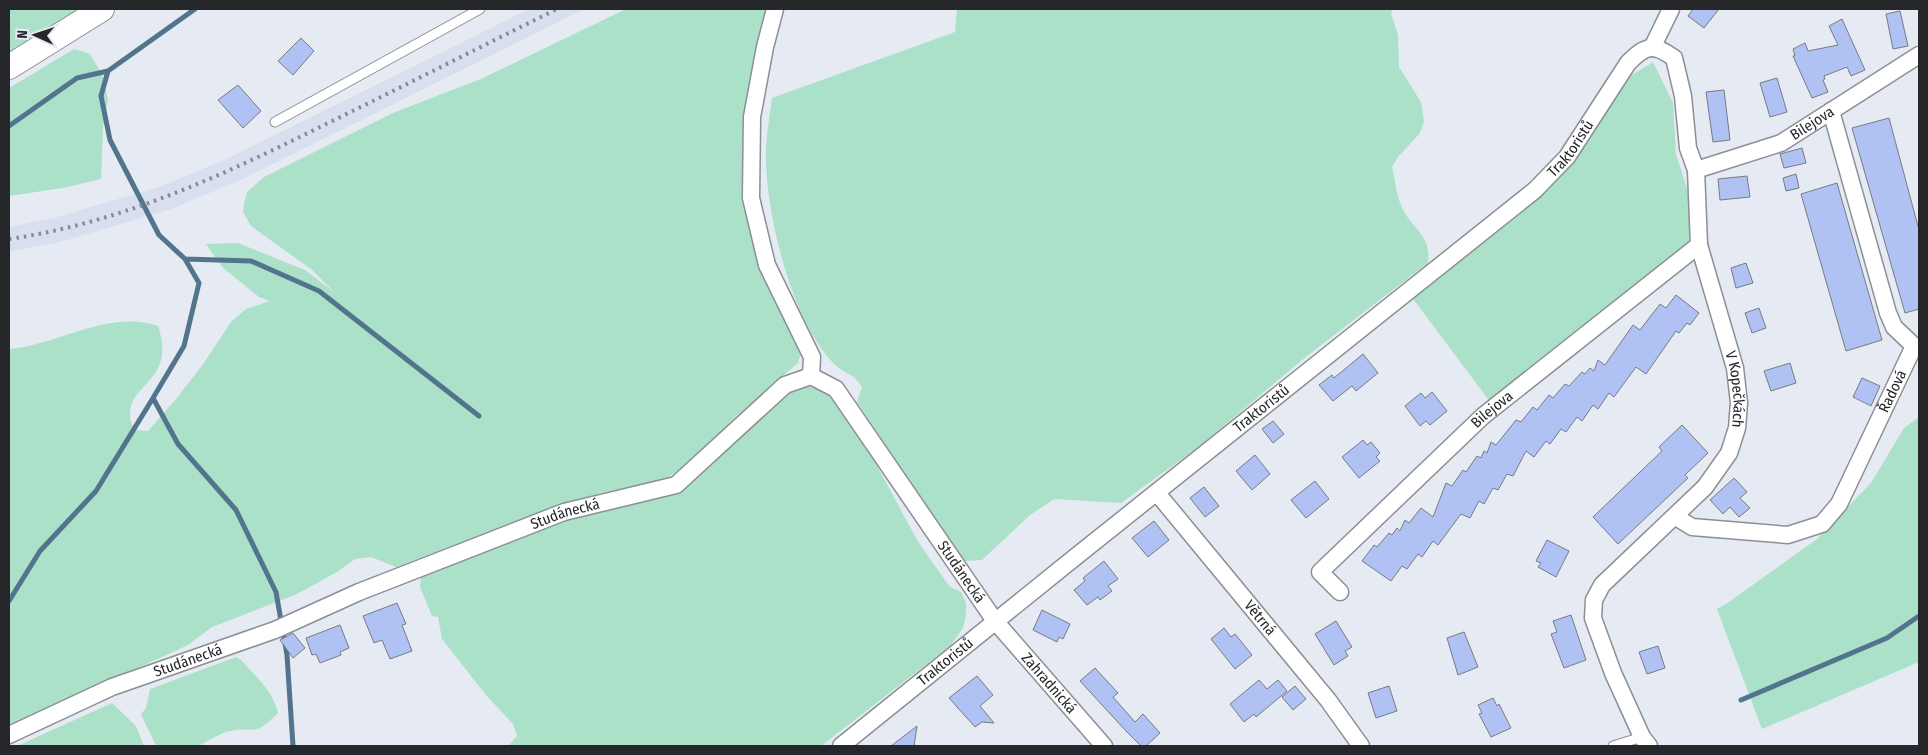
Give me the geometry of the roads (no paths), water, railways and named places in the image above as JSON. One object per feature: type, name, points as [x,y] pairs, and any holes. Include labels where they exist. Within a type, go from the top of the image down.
[{"type":"main road","points":[[9,67],[102,9]]},
{"type":"street","points":[[775,9],[765,47],[752,117],[751,198],[767,265],[812,357],[811,376]]},
{"type":"street","points":[[1652,48],[1671,9]]},
{"type":"street","name":"V Kopečkách","points":[[1645,741],[1613,673],[1593,618],[1594,600],[1602,585],[1676,517],[1718,471],[1729,453],[1737,428],[1740,403],[1735,368],[1699,245],[1696,170],[1688,148],[1683,96],[1674,58],[1661,49],[1652,48]]},
{"type":"street","name":"Traktoristů","points":[[841,746],[994,621],[1535,190],[1567,157],[1628,63],[1641,50],[1652,48]]},
{"type":"street","name":"Bilejova","points":[[1696,170],[1782,143],[1919,55]]},
{"type":"street","name":"Řadová","points":[[1676,517],[1692,527],[1788,535],[1822,524],[1839,504],[1917,345],[1894,327],[1888,313],[1831,111]]},
{"type":"street","name":"Bilejova","points":[[1340,592],[1320,572],[1483,416],[1699,245]]},
{"type":"street","name":"Studánecká","points":[[9,735],[112,687],[275,630],[358,592],[564,512],[676,485],[785,385],[811,376],[836,389],[994,621]]},
{"type":"street","name":"Větrná","points":[[1157,493],[1328,700],[1361,746]]},
{"type":"street","name":"Zahradnická","points":[[994,621],[1104,746]]},
{"type":"lane","points":[[275,122],[480,9]]},
{"type":"lane","points":[[1613,746],[1645,741]]},
{"type":"waterway","points":[[9,126],[77,78],[108,71],[195,9]]},
{"type":"waterway","points":[[108,71],[101,96],[110,140],[159,235],[185,259],[199,283],[184,346],[153,398],[178,444],[236,510],[276,592],[287,655],[293,746]]},
{"type":"waterway","points":[[185,259],[251,261],[319,291],[479,416]]},
{"type":"waterway","points":[[9,601],[40,551],[96,491],[153,398]]},
{"type":"waterway","points":[[1741,700],[1887,638],[1919,616]]},
{"type":"railway","points":[[9,239],[50,232],[90,222],[207,180],[380,98],[557,9]]}]
